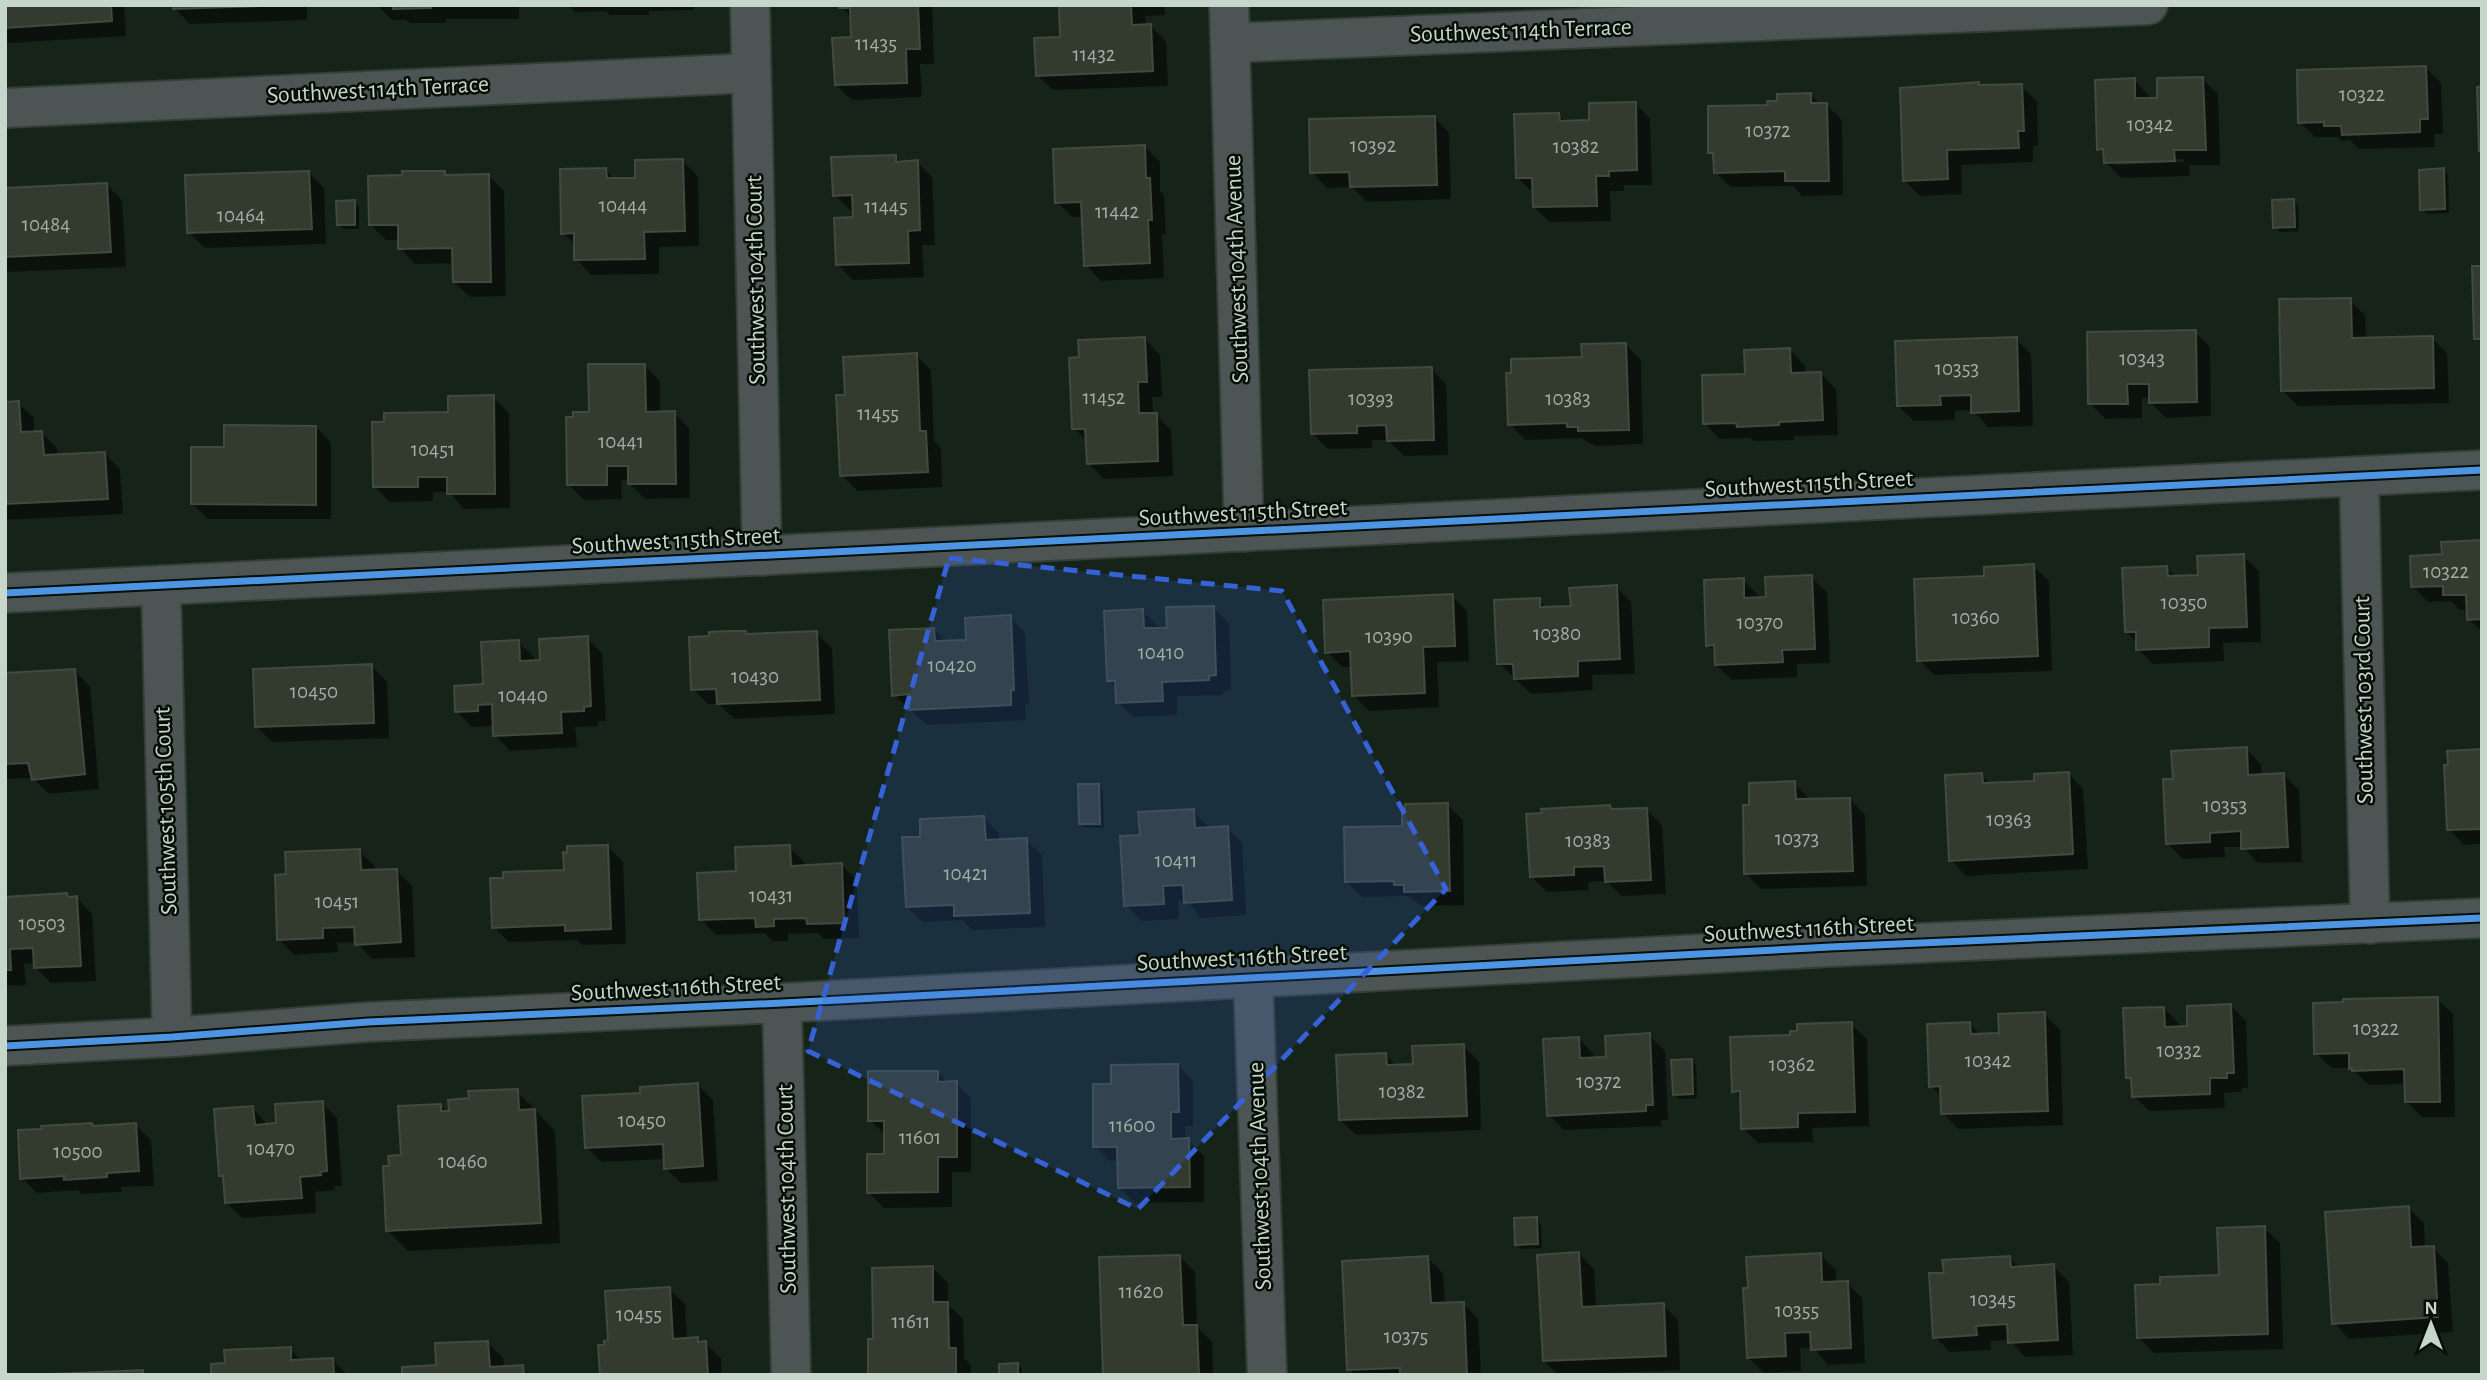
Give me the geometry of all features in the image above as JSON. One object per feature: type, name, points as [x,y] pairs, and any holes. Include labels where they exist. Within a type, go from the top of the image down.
[{"type":"street","name":"Southwest 104th Court","points":[[750,5],[762,556]]},
{"type":"street","name":"Southwest 104th Avenue","points":[[1229,5],[1244,532]]},
{"type":"street","name":"Southwest 114th Terrace","points":[[1230,43],[2148,5]]},
{"type":"street","name":"Southwest 114th Terrace","points":[[5,108],[751,73]]},
{"type":"street","name":"Southwest 115th Street","points":[[5,593],[2482,470]]},
{"type":"street","name":"Southwest 103rd Court","points":[[2359,476],[2370,924]]},
{"type":"street","name":"Southwest 105th Court","points":[[161,585],[172,1037]]},
{"type":"street","name":"Southwest 116th Street","points":[[5,1046],[368,1022],[782,1003],[1830,947],[2482,918]]},
{"type":"street","name":"Southwest 104th Avenue","points":[[1253,977],[1267,1375]]},
{"type":"street","name":"Southwest 104th Court","points":[[782,1003],[791,1375]]},
{"type":"highlighted area","points":[[949,558],[1282,591],[1446,889],[1138,1209],[808,1051]]},
{"type":"building","points":[[5,5],[111,5],[112,21],[5,28]]},
{"type":"building","points":[[173,5],[293,5],[173,9]]},
{"type":"building","points":[[393,5],[431,5],[431,8],[393,9]]},
{"type":"building","points":[[839,5],[918,5],[920,49],[906,49],[907,83],[835,85],[832,38],[851,37],[850,8],[839,8]]},
{"type":"building","points":[[1059,5],[1131,5],[1132,25],[1151,24],[1153,71],[1036,76],[1034,38],[1060,37]]},
{"type":"building","points":[[2426,66],[2428,119],[2420,119],[2420,132],[2342,135],[2341,126],[2324,126],[2324,122],[2298,123],[2297,70]]},
{"type":"building","points":[[2203,77],[2206,150],[2174,150],[2175,161],[2104,163],[2103,149],[2097,150],[2095,80],[2135,78],[2135,98],[2157,98],[2157,78]]},
{"type":"building","points":[[1979,82],[1979,85],[2022,84],[2024,131],[2018,131],[2019,148],[1947,150],[1948,179],[1903,181],[1900,88]]},
{"type":"building","points":[[2482,86],[2482,151],[2479,151],[2477,87]]},
{"type":"building","points":[[1811,93],[1811,103],[1827,103],[1829,181],[1785,181],[1785,171],[1714,173],[1713,153],[1708,153],[1708,106],[1768,105],[1767,101],[1777,101],[1777,94]]},
{"type":"building","points":[[1636,102],[1637,170],[1609,171],[1609,176],[1596,176],[1597,206],[1533,207],[1532,178],[1516,178],[1514,114],[1559,113],[1560,121],[1589,120],[1589,103]]},
{"type":"building","points":[[1435,116],[1437,185],[1350,187],[1349,172],[1310,173],[1309,119]]},
{"type":"building","points":[[1145,145],[1152,220],[1148,220],[1150,263],[1084,266],[1081,202],[1055,203],[1053,149]]},
{"type":"building","points":[[896,155],[896,162],[918,160],[920,230],[908,231],[909,263],[836,265],[834,218],[853,217],[852,195],[833,196],[831,157]]},
{"type":"building","points":[[683,159],[685,231],[644,232],[645,259],[574,260],[574,233],[561,234],[560,169],[606,168],[607,178],[635,178],[635,160]]},
{"type":"building","points":[[2444,168],[2445,209],[2420,210],[2419,170]]},
{"type":"building","points":[[309,171],[312,229],[187,233],[185,175]]},
{"type":"building","points":[[402,171],[445,171],[445,175],[489,174],[491,282],[453,282],[452,248],[398,249],[398,225],[369,225],[368,176],[402,175]]},
{"type":"building","points":[[107,183],[111,252],[5,257],[5,188]]},
{"type":"building","points":[[2294,199],[2295,227],[2273,228],[2272,200]]},
{"type":"building","points":[[355,200],[355,225],[337,225],[336,201]]},
{"type":"building","points":[[2472,266],[2482,266],[2482,339],[2474,339]]},
{"type":"building","points":[[2351,298],[2352,338],[2433,336],[2434,388],[2281,391],[2279,299]]},
{"type":"building","points":[[2196,330],[2197,402],[2149,403],[2149,384],[2127,384],[2128,404],[2088,404],[2087,332]]},
{"type":"building","points":[[1145,337],[1147,382],[1138,382],[1139,413],[1157,413],[1158,461],[1087,464],[1085,429],[1072,429],[1069,358],[1079,357],[1078,340]]},
{"type":"building","points":[[2017,337],[2019,411],[1971,413],[1971,395],[1940,396],[1941,405],[1897,406],[1895,341]]},
{"type":"building","points":[[1626,343],[1629,430],[1578,431],[1578,427],[1567,427],[1567,423],[1508,425],[1506,373],[1511,373],[1511,359],[1582,357],[1581,344]]},
{"type":"building","points":[[1790,348],[1791,373],[1821,372],[1823,420],[1737,427],[1736,423],[1703,424],[1702,375],[1745,374],[1744,350]]},
{"type":"building","points":[[917,353],[920,431],[926,431],[928,472],[840,476],[836,395],[845,395],[843,357]]},
{"type":"building","points":[[588,364],[645,364],[646,412],[675,411],[676,484],[628,484],[628,466],[607,466],[607,485],[567,485],[566,417],[573,417],[573,412],[589,412]]},
{"type":"building","points":[[1432,367],[1434,440],[1387,441],[1386,425],[1357,426],[1357,433],[1311,434],[1309,370]]},
{"type":"building","points":[[494,395],[495,494],[447,494],[447,477],[418,477],[418,487],[373,487],[372,422],[384,422],[384,413],[448,412],[448,396]]},
{"type":"building","points":[[19,401],[21,432],[42,431],[44,455],[105,452],[108,499],[5,504],[5,402]]},
{"type":"building","points":[[224,425],[316,426],[316,505],[191,504],[191,447],[224,447]]},
{"type":"building","points":[[2482,540],[2482,619],[2467,620],[2466,595],[2443,595],[2443,586],[2411,587],[2410,556],[2442,554],[2441,542]]},
{"type":"building","points":[[2244,554],[2247,627],[2209,628],[2209,647],[2136,650],[2136,632],[2125,632],[2122,568],[2167,566],[2168,576],[2198,575],[2197,556]]},
{"type":"building","points":[[2034,564],[2038,656],[1917,661],[1914,579],[1984,576],[1984,567]]},
{"type":"building","points":[[1812,575],[1815,649],[1782,650],[1783,662],[1715,665],[1714,645],[1706,646],[1704,580],[1744,578],[1744,598],[1766,597],[1765,577]]},
{"type":"building","points":[[1617,585],[1620,659],[1578,661],[1578,676],[1514,679],[1513,664],[1497,664],[1494,600],[1540,598],[1540,607],[1571,606],[1569,588]]},
{"type":"building","points":[[1453,594],[1455,646],[1423,647],[1425,693],[1352,696],[1350,651],[1325,653],[1323,600]]},
{"type":"building","points":[[1214,606],[1216,675],[1209,676],[1209,680],[1162,682],[1163,701],[1116,703],[1115,681],[1107,681],[1104,611],[1143,609],[1144,628],[1167,628],[1166,607]]},
{"type":"building","points":[[1011,615],[1014,690],[1011,690],[1011,705],[910,710],[909,694],[892,696],[889,630],[934,628],[935,641],[966,640],[965,618]]},
{"type":"building","points":[[746,631],[746,634],[817,631],[820,700],[717,704],[716,689],[691,690],[689,637],[709,636],[709,632]]},
{"type":"building","points":[[588,636],[591,706],[584,707],[584,711],[561,712],[562,733],[493,736],[492,704],[478,705],[478,711],[455,712],[454,686],[483,684],[481,642],[519,640],[520,661],[540,660],[539,639]]},
{"type":"building","points":[[372,664],[374,723],[255,727],[253,669]]},
{"type":"building","points":[[75,669],[85,774],[32,780],[28,763],[5,764],[5,673]]},
{"type":"building","points":[[2247,747],[2248,775],[2284,773],[2288,847],[2241,849],[2241,831],[2210,833],[2210,842],[2166,844],[2163,779],[2173,779],[2171,751]]},
{"type":"building","points":[[2482,749],[2482,829],[2447,830],[2444,765],[2448,765],[2447,751]]},
{"type":"building","points":[[2069,772],[2073,854],[1949,861],[1945,775],[1982,773],[1983,783],[2034,781],[2034,774]]},
{"type":"building","points":[[1795,781],[1796,799],[1850,798],[1853,871],[1744,874],[1743,805],[1749,805],[1749,783]]},
{"type":"building","points":[[1078,784],[1099,784],[1100,824],[1079,824]]},
{"type":"building","points":[[1448,803],[1450,891],[1404,892],[1404,885],[1394,885],[1394,881],[1345,882],[1344,827],[1402,826],[1405,804]]},
{"type":"building","points":[[1610,805],[1611,809],[1647,808],[1651,880],[1605,882],[1604,866],[1574,867],[1574,875],[1530,877],[1526,814],[1542,813],[1541,809]]},
{"type":"building","points":[[1194,809],[1195,828],[1228,826],[1232,900],[1184,903],[1183,885],[1163,886],[1164,904],[1124,906],[1120,836],[1140,835],[1138,812]]},
{"type":"building","points":[[984,816],[986,840],[1027,838],[1030,913],[954,916],[954,905],[906,907],[902,837],[920,837],[920,819]]},
{"type":"building","points":[[608,845],[611,929],[565,931],[565,925],[492,928],[490,878],[503,878],[503,872],[564,870],[563,852],[567,853],[567,846]]},
{"type":"building","points":[[790,845],[791,866],[842,863],[844,923],[807,924],[806,918],[774,919],[774,926],[756,927],[755,918],[699,920],[697,873],[736,871],[735,847]]},
{"type":"building","points":[[360,849],[361,870],[397,869],[401,942],[355,945],[354,927],[323,928],[323,938],[277,940],[275,875],[286,874],[285,852]]},
{"type":"building","points":[[67,893],[68,897],[77,896],[81,966],[34,968],[33,948],[10,949],[11,970],[5,970],[5,897]]},
{"type":"building","points":[[2438,997],[2440,1102],[2405,1102],[2404,1069],[2352,1071],[2352,1068],[2349,1069],[2349,1053],[2314,1054],[2313,1003],[2343,1002],[2343,999]]},
{"type":"building","points":[[2231,1004],[2234,1073],[2227,1073],[2227,1078],[2210,1078],[2210,1094],[2132,1097],[2131,1078],[2126,1078],[2123,1008],[2164,1007],[2165,1027],[2187,1026],[2187,1006]]},
{"type":"building","points":[[2045,1012],[2048,1111],[1941,1114],[1940,1086],[1929,1087],[1927,1024],[1970,1022],[1971,1034],[1999,1033],[1998,1014]]},
{"type":"building","points":[[1852,1022],[1855,1112],[1798,1113],[1798,1127],[1741,1129],[1740,1091],[1732,1092],[1730,1037],[1790,1035],[1790,1031],[1797,1031],[1797,1024]]},
{"type":"building","points":[[1650,1033],[1653,1105],[1646,1105],[1646,1111],[1547,1116],[1543,1039],[1579,1037],[1580,1058],[1606,1057],[1605,1036]]},
{"type":"building","points":[[1464,1044],[1467,1116],[1339,1120],[1336,1055],[1386,1053],[1387,1065],[1413,1064],[1412,1046]]},
{"type":"building","points":[[1692,1059],[1693,1094],[1673,1095],[1671,1060]]},
{"type":"building","points":[[1178,1064],[1179,1112],[1171,1112],[1171,1139],[1189,1138],[1190,1187],[1118,1188],[1117,1147],[1093,1147],[1093,1084],[1111,1084],[1111,1065]]},
{"type":"building","points":[[868,1071],[938,1071],[938,1082],[957,1081],[957,1157],[938,1157],[938,1192],[867,1193],[867,1154],[884,1154],[884,1121],[868,1121]]},
{"type":"building","points":[[698,1083],[703,1166],[664,1169],[663,1144],[585,1148],[582,1096],[640,1093],[640,1087]]},
{"type":"building","points":[[518,1089],[519,1110],[535,1109],[541,1223],[386,1231],[383,1166],[389,1166],[388,1156],[401,1155],[398,1106],[441,1104],[441,1111],[449,1111],[448,1100],[469,1098],[468,1091]]},
{"type":"building","points":[[323,1101],[327,1171],[320,1172],[321,1175],[300,1177],[302,1198],[225,1203],[223,1176],[219,1176],[214,1109],[253,1106],[255,1125],[276,1123],[275,1104]]},
{"type":"building","points":[[92,1123],[93,1126],[136,1123],[139,1171],[107,1173],[107,1177],[64,1180],[64,1176],[20,1179],[18,1130]]},
{"type":"building","points":[[2409,1206],[2411,1247],[2434,1246],[2438,1317],[2332,1324],[2325,1212]]},
{"type":"building","points":[[1537,1217],[1538,1244],[1515,1245],[1514,1218]]},
{"type":"building","points":[[2265,1226],[2268,1334],[2137,1338],[2135,1285],[2160,1284],[2160,1277],[2219,1275],[2217,1228]]},
{"type":"building","points":[[1579,1252],[1582,1307],[1664,1303],[1666,1356],[1543,1361],[1537,1255]]},
{"type":"building","points":[[1821,1253],[1822,1282],[1848,1281],[1851,1348],[1811,1350],[1810,1332],[1785,1333],[1786,1356],[1747,1358],[1743,1288],[1748,1288],[1746,1257]]},
{"type":"building","points":[[1180,1255],[1183,1325],[1197,1325],[1199,1375],[1103,1375],[1099,1257]]},
{"type":"building","points":[[1428,1256],[1431,1303],[1464,1302],[1467,1374],[1400,1375],[1400,1368],[1347,1370],[1342,1261]]},
{"type":"building","points":[[2010,1256],[2011,1267],[2054,1264],[2058,1340],[2008,1343],[2007,1324],[1976,1326],[1977,1335],[1933,1338],[1929,1273],[1944,1273],[1942,1260]]},
{"type":"building","points":[[933,1266],[933,1302],[948,1302],[949,1348],[956,1348],[956,1375],[868,1375],[868,1339],[873,1339],[872,1268]]},
{"type":"building","points":[[670,1287],[673,1339],[698,1337],[698,1342],[706,1341],[708,1375],[600,1375],[598,1345],[604,1345],[604,1341],[608,1340],[605,1291]]},
{"type":"building","points":[[488,1341],[490,1367],[523,1365],[524,1375],[402,1375],[402,1367],[436,1365],[435,1343]]},
{"type":"building","points":[[291,1347],[291,1360],[333,1358],[334,1375],[211,1375],[211,1364],[225,1363],[224,1350]]},
{"type":"building","points":[[1018,1363],[1018,1375],[999,1375],[999,1364]]},
{"type":"building","points":[[143,1370],[143,1375],[31,1375]]},
{"type":"cycle path","points":[[5,593],[2482,470]]},
{"type":"cycle path","points":[[5,1046],[368,1022],[782,1003],[1830,947],[2482,918]]}]
